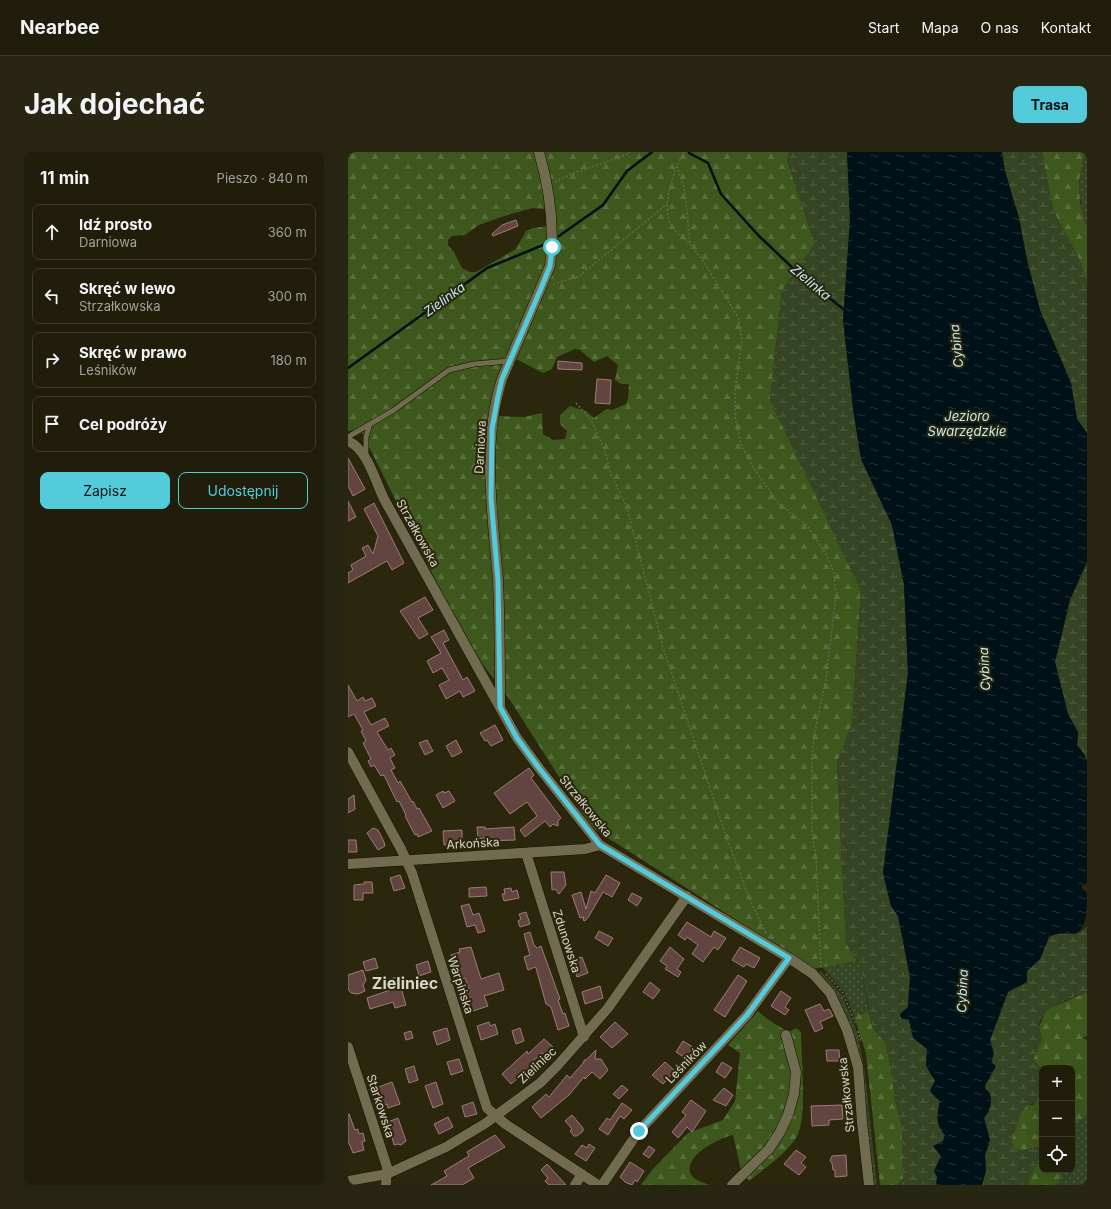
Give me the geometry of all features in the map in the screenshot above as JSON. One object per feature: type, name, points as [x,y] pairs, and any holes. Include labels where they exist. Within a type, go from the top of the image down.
[{"type":"street","name":"Darniowa","points":[[500,707],[498,581],[492,520],[490,470],[492,429],[498,396],[510,361],[550,266],[552,247],[552,213],[548,186],[539,152]]},
{"type":"street","name":"Strzałkowska","points":[[348,442],[359,448],[367,462],[388,506],[517,738],[600,845],[789,958],[813,974],[830,993],[839,1008],[858,1068],[869,1185]]},
{"type":"street","name":"Warpińska","points":[[348,752],[406,860],[487,1108],[504,1123],[598,1185]]},
{"type":"street","name":"Arkońska","points":[[348,864],[585,850],[600,845]]},
{"type":"street","name":"Zdunowska","points":[[526,853],[584,1037]]},
{"type":"street","name":"Zieliniec","points":[[348,1181],[387,1174],[446,1147],[495,1116],[549,1074],[584,1037],[608,1008],[687,896]]},
{"type":"street","name":"Leśników","points":[[602,1185],[639,1131],[747,1015],[789,958]]},
{"type":"street","points":[[732,1185],[769,1149],[780,1132],[788,1115],[794,1094],[796,1072],[786,1035]]},
{"type":"street","name":"Starkowska","points":[[348,1047],[387,1167],[386,1185]]},
{"type":"street","points":[[575,1185],[582,1174]]},
{"type":"lane","points":[[348,438],[450,370],[474,364],[510,361]]},
{"type":"lane","points":[[367,462],[366,437],[371,424]]},
{"type":"path","points":[[548,186],[571,174],[623,156],[630,152]]},
{"type":"path","points":[[684,152],[677,164],[670,187],[668,219],[677,233],[690,244],[704,262],[738,317],[742,340],[735,390],[735,417],[742,444],[753,467],[779,504],[807,525],[827,556],[834,573],[836,594],[826,679],[814,735],[811,773],[812,835],[816,857],[821,969]]},
{"type":"path","points":[[677,164],[685,191],[690,244]]},
{"type":"path","points":[[542,286],[578,277],[668,204]]},
{"type":"path","points":[[576,403],[591,420],[604,448],[611,474],[627,508],[663,647],[726,836],[749,898],[768,939],[768,945]]},
{"type":"green space","points":[[348,152],[789,152],[787,160],[815,244],[782,290],[770,400],[861,590],[852,724],[837,763],[846,943],[857,961],[813,969],[591,827],[508,697],[469,647],[360,429],[348,431]],"holes":[[[533,208],[547,209],[548,226],[533,228],[526,231],[516,249],[476,272],[470,272],[462,268],[454,252],[448,245],[448,240],[452,236],[465,235],[479,225]],[[575,349],[580,350],[594,362],[607,356],[618,365],[615,380],[621,384],[629,384],[628,399],[626,404],[612,410],[606,409],[594,418],[586,411],[570,406],[560,415],[560,424],[567,431],[565,439],[553,440],[543,434],[542,413],[524,417],[498,416],[508,378],[516,359],[543,373],[552,369],[557,357]]]},
{"type":"green space","points":[[789,152],[847,152],[850,220],[843,320],[853,409],[861,459],[892,525],[904,585],[908,673],[883,873],[891,906],[898,916],[910,977],[908,1007],[900,1014],[901,1018],[909,1020],[913,1038],[927,1049],[926,1066],[935,1081],[932,1094],[940,1101],[938,1119],[940,1128],[945,1135],[943,1141],[935,1149],[941,1156],[934,1171],[938,1177],[936,1185],[897,1185],[903,1178],[902,1127],[895,1100],[890,1063],[885,1042],[873,1029],[860,965],[846,943],[837,763],[852,724],[861,590],[770,400],[782,290],[815,244],[787,160]]},
{"type":"green space","points":[[1002,152],[1042,152],[1053,210],[1079,259],[1087,282],[1087,433],[1077,419],[1071,383],[1040,310],[1027,260],[1019,218],[1005,171]]},
{"type":"green space","points":[[1042,152],[1084,152],[1079,181],[1080,203],[1087,229],[1087,282],[1079,259],[1053,210]]},
{"type":"green space","points":[[1084,152],[1087,152],[1087,229],[1082,210],[1079,181],[1081,162]]},
{"type":"green space","points":[[1087,562],[1087,761],[1077,745],[1078,732],[1068,714],[1055,662],[1070,600]]},
{"type":"green space","points":[[1087,926],[1087,992],[1050,1009],[1040,1020],[1039,1029],[1043,1039],[1033,1060],[1039,1067],[1039,1097],[1037,1101],[1033,1104],[1027,1105],[1022,1111],[1011,1141],[1014,1148],[1021,1151],[1037,1147],[1039,1148],[1039,1158],[1030,1176],[1029,1185],[982,1185],[986,1171],[985,1155],[990,1140],[984,1118],[989,1112],[985,1085],[990,1076],[992,1063],[990,1040],[1008,992],[1027,982],[1027,971],[1040,959],[1049,937],[1060,934],[1074,934],[1083,930]]},
{"type":"green space","points":[[857,961],[860,965],[869,1012],[854,1016],[845,993],[822,967]]},
{"type":"green space","points":[[821,971],[842,995],[858,1035],[865,1074],[877,1185],[873,1185],[858,1065],[851,1031],[846,1015],[838,999],[829,985],[816,972]]},
{"type":"green space","points":[[1087,992],[1087,1036],[1083,1038],[1087,1040],[1087,1115],[1075,1123],[1075,1065],[1039,1065],[1039,1067],[1033,1060],[1042,1039],[1039,1027],[1046,1010]]},
{"type":"green space","points":[[758,1011],[773,1023],[789,1032],[796,1028],[801,1032],[803,1103],[800,1129],[796,1138],[781,1156],[749,1181],[741,1170],[733,1135],[719,1140],[702,1150],[695,1156],[691,1163],[690,1170],[693,1177],[698,1181],[710,1185],[641,1185],[652,1170],[688,1133],[723,1120],[735,1101],[740,1053],[728,1045]]},
{"type":"green space","points":[[869,1012],[873,1029],[885,1042],[890,1063],[895,1100],[902,1127],[903,1179],[897,1185],[880,1185],[866,1054],[854,1016]]},
{"type":"green space","points":[[1039,1096],[1039,1150],[1037,1147],[1021,1151],[1014,1148],[1011,1141],[1022,1111],[1027,1105],[1033,1105]]},
{"type":"green space","points":[[1087,1115],[1087,1185],[1056,1185],[1063,1173],[1075,1173],[1075,1123]]},
{"type":"green space","points":[[1039,1157],[1039,1173],[1063,1173],[1056,1185],[1029,1185],[1028,1181]]},
{"type":"water","name":"Jezioro Swarzędzkie","points":[[847,152],[1002,152],[1005,171],[1019,218],[1027,260],[1040,310],[1071,383],[1077,419],[1087,433],[1087,562],[1070,600],[1055,662],[1068,714],[1078,732],[1077,745],[1087,761],[1087,883],[1081,887],[1087,893],[1087,906],[1085,920],[1080,930],[1076,933],[1058,934],[1049,937],[1040,959],[1027,971],[1027,982],[1008,992],[990,1040],[994,1053],[991,1062],[996,1066],[985,1086],[991,1097],[990,1107],[984,1118],[990,1140],[985,1155],[986,1171],[982,1185],[936,1185],[937,1177],[934,1171],[941,1156],[933,1146],[943,1141],[945,1135],[938,1123],[940,1101],[932,1094],[930,1090],[935,1081],[926,1066],[927,1049],[913,1038],[909,1020],[901,1018],[900,1014],[908,1007],[910,977],[898,916],[891,906],[883,873],[908,673],[904,585],[892,525],[861,459],[853,409],[843,320],[850,220]]},
{"type":"building","points":[[516,220],[518,226],[493,236],[492,234],[502,225]]},
{"type":"building","points":[[558,361],[582,363],[582,370],[558,369]]},
{"type":"building","points":[[597,379],[611,380],[610,404],[595,403]]},
{"type":"building","points":[[348,458],[365,489],[353,496],[348,486]]},
{"type":"building","points":[[348,501],[356,517],[348,521]]},
{"type":"building","points":[[374,503],[404,563],[392,570],[387,561],[348,583],[348,573],[353,570],[351,565],[366,556],[362,548],[368,545],[373,554],[378,536],[364,509]]},
{"type":"building","points":[[425,597],[433,610],[418,618],[428,634],[419,639],[400,611]]},
{"type":"building","points":[[444,630],[449,640],[443,643],[463,680],[467,677],[475,691],[463,697],[460,691],[446,699],[439,685],[449,680],[442,668],[433,673],[427,661],[441,653],[431,637]]},
{"type":"building","points":[[348,685],[357,701],[363,697],[365,701],[372,698],[376,706],[364,712],[371,725],[385,718],[389,726],[377,732],[388,750],[391,748],[395,755],[390,758],[395,768],[391,770],[398,783],[400,781],[417,809],[419,808],[432,831],[418,837],[417,834],[415,835],[399,801],[397,802],[384,775],[381,776],[374,765],[371,767],[368,761],[371,759],[363,743],[366,741],[361,731],[363,730],[354,714],[348,717]]},
{"type":"building","points":[[495,725],[503,740],[491,746],[487,740],[485,741],[480,733]]},
{"type":"building","points":[[427,740],[433,751],[425,755],[419,743]]},
{"type":"building","points":[[456,740],[462,752],[452,757],[446,746]]},
{"type":"building","points":[[529,768],[534,775],[531,778],[561,818],[558,821],[558,826],[553,824],[550,827],[545,821],[525,837],[520,830],[537,816],[527,802],[510,814],[494,793]]},
{"type":"building","points":[[443,791],[444,793],[449,791],[455,801],[443,808],[436,795]]},
{"type":"building","points":[[354,795],[355,809],[348,813],[348,799]]},
{"type":"building","points":[[477,827],[485,827],[485,829],[514,827],[515,840],[484,841],[484,838],[478,839]]},
{"type":"building","points":[[373,828],[378,830],[385,846],[378,850],[367,833]]},
{"type":"building","points":[[462,830],[462,844],[444,845],[443,831]]},
{"type":"building","points":[[348,840],[356,840],[357,852],[348,852]]},
{"type":"building","points":[[551,872],[564,872],[566,885],[559,894],[555,889],[552,890]]},
{"type":"building","points":[[400,875],[405,888],[394,891],[390,878]]},
{"type":"building","points":[[606,875],[620,883],[612,897],[603,892],[585,921],[583,920],[584,917],[580,918],[572,895],[581,892],[586,909],[591,891],[595,893]]},
{"type":"building","points":[[364,882],[372,882],[373,893],[363,893],[363,900],[354,900],[354,885],[364,884]]},
{"type":"building","points":[[486,887],[487,896],[469,897],[469,888]]},
{"type":"building","points":[[511,888],[512,892],[517,890],[519,898],[504,901],[502,894],[505,894],[504,889]]},
{"type":"building","points":[[632,893],[642,898],[637,906],[628,900]]},
{"type":"building","points":[[469,904],[473,915],[479,913],[485,931],[478,933],[475,925],[467,927],[461,906]]},
{"type":"building","points":[[526,912],[530,924],[520,927],[518,921],[521,919],[519,914]]},
{"type":"building","points":[[687,922],[711,937],[714,931],[726,938],[718,950],[714,947],[703,962],[692,954],[698,945],[687,937],[685,940],[678,935]]},
{"type":"building","points":[[599,931],[613,938],[608,946],[595,938]]},
{"type":"building","points":[[530,932],[534,945],[537,948],[541,946],[560,999],[558,1000],[563,1014],[565,1013],[569,1026],[558,1030],[551,1007],[546,1004],[536,968],[535,967],[528,970],[524,957],[530,955],[524,934]]},
{"type":"building","points":[[471,947],[481,979],[499,973],[504,990],[484,996],[488,1006],[470,1012],[463,994],[470,992],[465,978],[460,980],[451,955],[460,952],[459,949]]},
{"type":"building","points":[[670,947],[684,959],[677,969],[681,972],[678,977],[665,969],[667,966],[660,961]]},
{"type":"building","points":[[740,947],[760,958],[754,968],[746,964],[744,967],[732,960]]},
{"type":"building","points":[[582,957],[588,973],[577,977],[572,960]]},
{"type":"building","points":[[375,958],[378,968],[366,971],[363,962]]},
{"type":"building","points":[[428,961],[431,972],[419,976],[416,965]]},
{"type":"building","points":[[363,970],[366,980],[363,985],[365,991],[358,994],[351,993],[348,989],[348,975]]},
{"type":"building","points":[[738,975],[747,981],[725,1017],[714,1010]]},
{"type":"building","points":[[398,977],[406,1005],[395,1008],[393,1002],[370,1009],[367,998],[393,989],[390,979]]},
{"type":"building","points":[[650,982],[660,990],[653,999],[643,992]]},
{"type":"building","points":[[600,986],[603,998],[585,1004],[582,992]]},
{"type":"building","points":[[781,991],[791,998],[785,1007],[789,1010],[785,1015],[771,1006]]},
{"type":"building","points":[[820,1004],[824,1011],[829,1009],[833,1016],[820,1022],[823,1028],[815,1032],[805,1010]]},
{"type":"building","points":[[489,1022],[490,1026],[495,1024],[498,1034],[481,1040],[477,1026]]},
{"type":"building","points":[[615,1022],[628,1034],[612,1048],[600,1037]]},
{"type":"building","points":[[447,1028],[450,1040],[437,1045],[433,1032]]},
{"type":"building","points":[[520,1028],[524,1041],[516,1044],[512,1031]]},
{"type":"building","points":[[411,1031],[413,1038],[406,1040],[404,1033]]},
{"type":"building","points":[[544,1039],[553,1047],[545,1055],[542,1053],[532,1062],[534,1064],[511,1084],[502,1074],[527,1051],[528,1054]]},
{"type":"building","points":[[683,1041],[693,1047],[687,1059],[676,1052]]},
{"type":"building","points":[[596,1050],[595,1059],[601,1059],[608,1070],[600,1079],[592,1072],[585,1079],[584,1077],[569,1095],[541,1118],[532,1107],[546,1094],[549,1097],[567,1075],[570,1078],[584,1062],[584,1060],[586,1060]]},
{"type":"building","points":[[826,1050],[839,1050],[840,1061],[827,1061]]},
{"type":"building","points":[[459,1059],[463,1071],[451,1075],[447,1062]]},
{"type":"building","points":[[665,1062],[675,1071],[663,1084],[652,1075]]},
{"type":"building","points":[[722,1062],[732,1068],[725,1078],[716,1072]]},
{"type":"building","points":[[414,1066],[418,1080],[409,1083],[405,1069]]},
{"type":"building","points":[[392,1082],[400,1104],[388,1108],[387,1104],[382,1106],[376,1088]]},
{"type":"building","points":[[436,1082],[443,1104],[433,1108],[425,1086]]},
{"type":"building","points":[[622,1085],[628,1090],[619,1099],[613,1094]]},
{"type":"building","points":[[724,1088],[733,1095],[726,1106],[713,1100]]},
{"type":"building","points":[[691,1100],[706,1111],[692,1132],[687,1127],[678,1138],[672,1132],[686,1115],[682,1112]]},
{"type":"building","points":[[473,1102],[477,1114],[465,1117],[462,1106]]},
{"type":"building","points":[[622,1103],[632,1110],[624,1119],[620,1116],[608,1135],[599,1129],[607,1118],[610,1120]]},
{"type":"building","points":[[842,1105],[843,1119],[829,1120],[829,1125],[812,1126],[811,1106]]},
{"type":"building","points":[[348,1114],[355,1130],[358,1129],[359,1134],[363,1133],[365,1141],[362,1142],[364,1150],[353,1153],[348,1141]]},
{"type":"building","points":[[572,1115],[583,1128],[583,1131],[577,1136],[574,1136],[570,1131],[572,1129],[565,1121]]},
{"type":"building","points":[[448,1117],[453,1127],[439,1134],[434,1124]]},
{"type":"building","points":[[398,1118],[406,1141],[401,1145],[394,1145],[388,1122]]},
{"type":"building","points":[[495,1135],[505,1147],[468,1168],[474,1178],[462,1185],[431,1185],[447,1176],[444,1171],[469,1156],[467,1152]]},
{"type":"building","points":[[589,1144],[595,1148],[586,1161],[575,1154],[582,1145],[587,1148]]},
{"type":"building","points":[[649,1146],[655,1150],[649,1158],[643,1154]]},
{"type":"building","points":[[796,1150],[806,1157],[801,1163],[806,1167],[799,1175],[784,1164]]},
{"type":"building","points":[[846,1155],[847,1176],[835,1177],[835,1170],[833,1170],[832,1163],[830,1161],[832,1156]]},
{"type":"building","points":[[630,1162],[644,1171],[637,1182],[635,1180],[632,1185],[625,1182],[620,1177]]},
{"type":"building","points":[[547,1164],[566,1185],[549,1185],[545,1181],[548,1178],[541,1170]]},
{"type":"waterway","name":"Zielinka","points":[[559,236],[603,205],[627,171],[652,152]]},
{"type":"waterway","name":"Zielinka","points":[[689,153],[708,163],[721,194],[758,235],[798,273],[847,312]]},
{"type":"waterway","name":"Zielinka","points":[[348,368],[487,268],[548,243]]},
{"type":"district","name":"Zieliniec","points":[[405,983]]},
{"type":"route","points":[[552,247],[550,266],[502,379],[492,429],[490,470],[492,520],[498,581],[500,707],[517,738],[600,845],[789,958],[747,1015],[639,1131]]},
{"type":"water label","name":"Cybina","points":[[956,346]]},
{"type":"water label","name":"Cybina","points":[[984,669]]},
{"type":"water label","name":"Cybina","points":[[962,991]]}]
